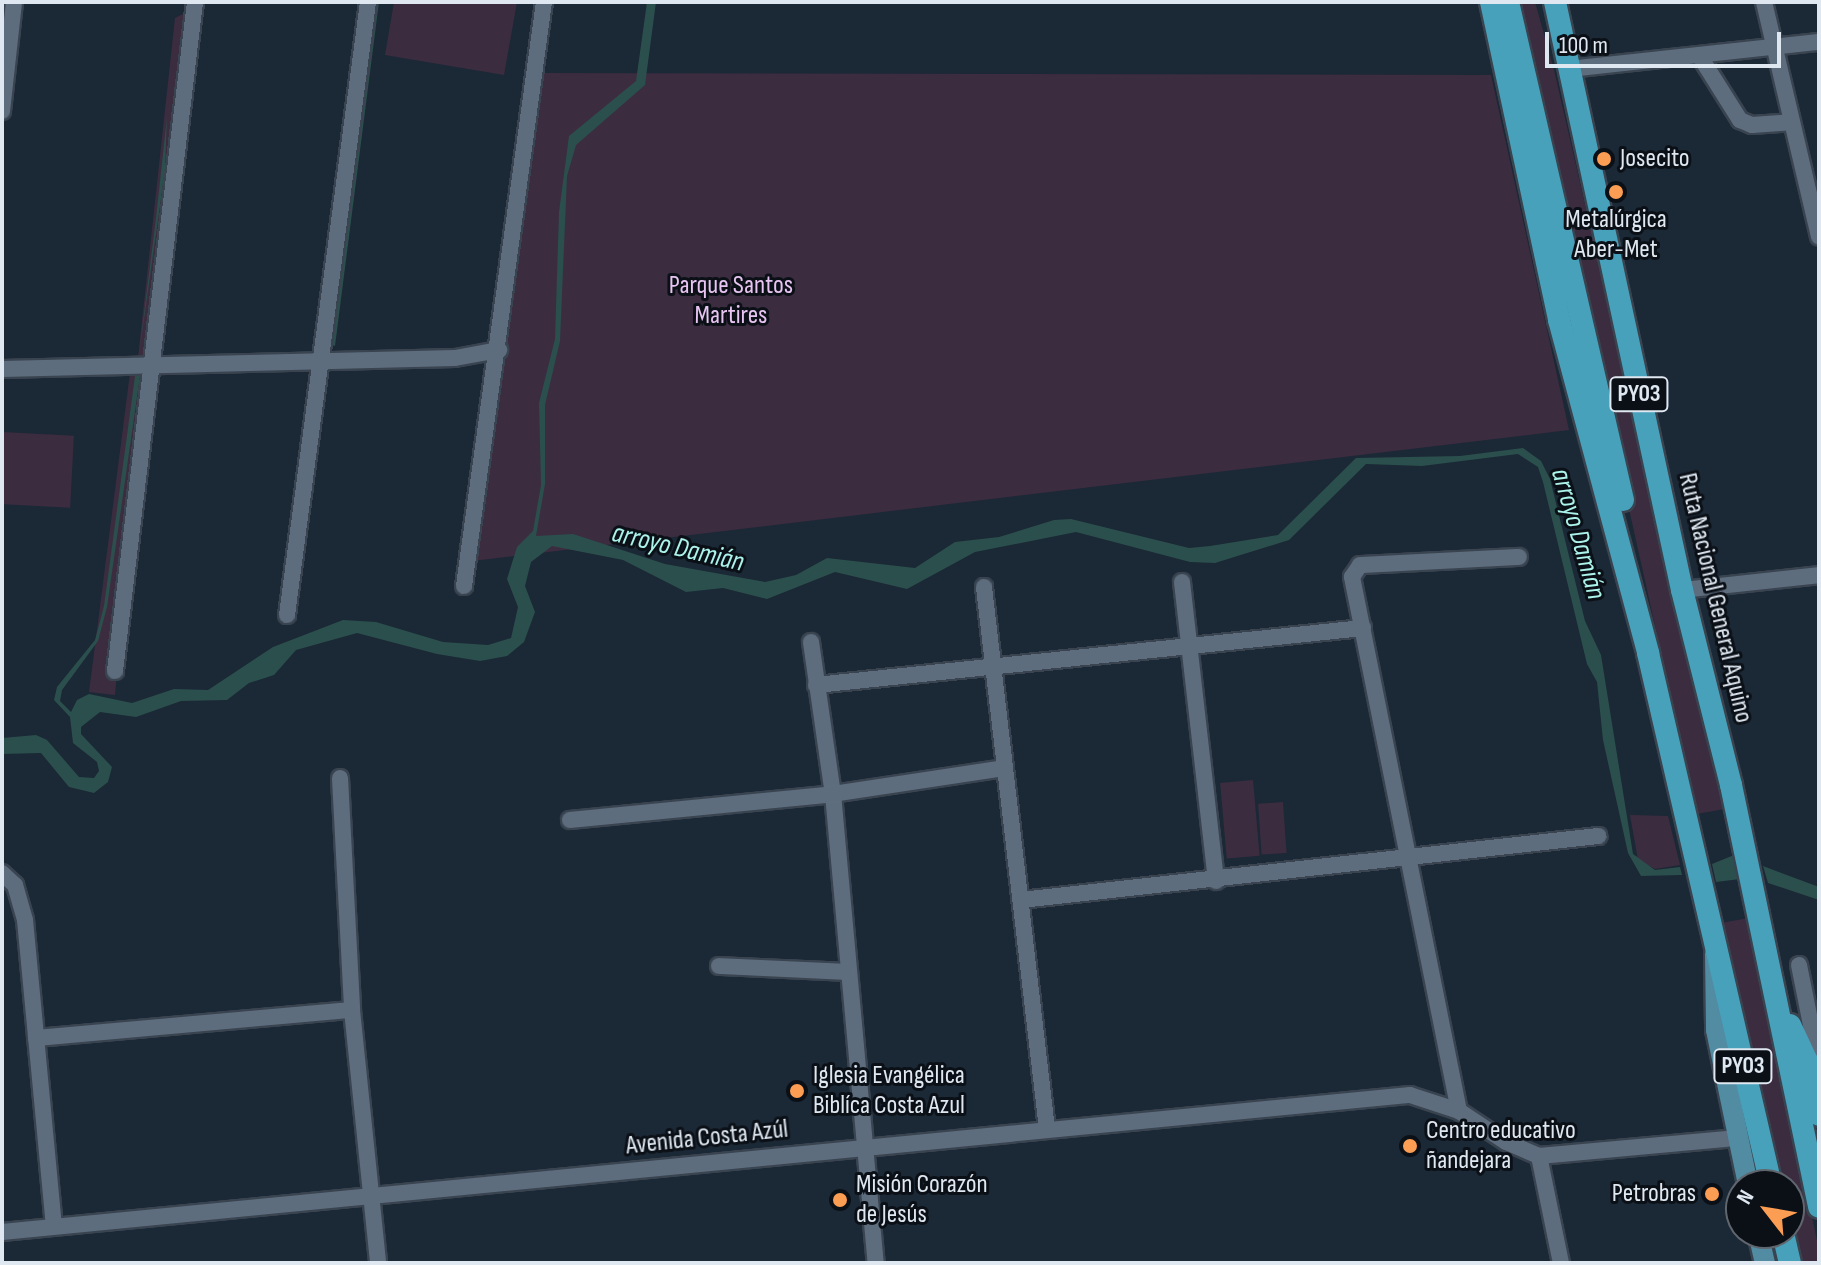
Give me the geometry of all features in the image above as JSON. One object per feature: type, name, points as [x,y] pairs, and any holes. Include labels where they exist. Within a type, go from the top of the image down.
[{"type":"highway","name":"PY03","points":[[1491,2],[1552,291],[1648,653],[1767,1169]]},
{"type":"highway","name":"PY03","points":[[1508,2],[1630,528],[1648,653]]},
{"type":"highway","name":"PY03","points":[[1548,2],[1568,62]]},
{"type":"highway","name":"Ruta Nacional General Aquino","points":[[1555,2],[1682,590],[1731,785],[1819,1207]]},
{"type":"highway","name":"PY03","points":[[1777,1004],[1807,1061],[1819,1115]]},
{"type":"main road","name":"PY03","points":[[1716,946],[1716,1030],[1745,1169]]},
{"type":"main road","points":[[1752,1103],[1762,1169]]},
{"type":"street","points":[[2,111],[14,2]]},
{"type":"street","points":[[115,671],[195,2]]},
{"type":"street","points":[[287,615],[368,2]]},
{"type":"street","points":[[464,586],[499,350],[544,2]]},
{"type":"street","points":[[1764,2],[1819,237]]},
{"type":"street","points":[[1568,62],[1699,55],[1819,42]]},
{"type":"street","points":[[1699,55],[1740,120],[1752,125],[1791,122]]},
{"type":"street","points":[[2,369],[455,358],[499,350]]},
{"type":"street","points":[[1459,1111],[1352,577],[1360,565],[1519,557]]},
{"type":"street","points":[[1682,590],[1819,575]]},
{"type":"street","points":[[1182,582],[1216,881]]},
{"type":"street","points":[[984,587],[1047,1129]]},
{"type":"street","points":[[816,685],[1363,628]]},
{"type":"street","points":[[811,642],[833,794],[846,972],[876,1263]]},
{"type":"street","points":[[570,820],[833,794],[1004,768]]},
{"type":"street","points":[[340,778],[352,1010],[378,1263]]},
{"type":"street","points":[[1021,900],[1216,881],[1598,836]]},
{"type":"street","points":[[2,873],[15,885],[25,920],[54,1227]]},
{"type":"street","points":[[1799,965],[1815,1028],[1819,1065]]},
{"type":"street","points":[[719,966],[846,972]]},
{"type":"street","points":[[36,1038],[352,1010]]},
{"type":"street","name":"Avenida Costa Azúl","points":[[2,1232],[1410,1095],[1459,1111],[1506,1142],[1539,1156],[1738,1138]]},
{"type":"street","points":[[1539,1156],[1561,1262],[1550,1263]]},
{"type":"green space","points":[[394,2],[517,2],[504,75],[385,55]]},
{"type":"green space","points":[[1516,2],[1535,2],[1554,70],[1724,809],[1697,814]]},
{"type":"green space","points":[[185,13],[146,358],[138,358],[175,18]]},
{"type":"green space","name":"Parque Santos Martires","points":[[534,73],[1491,75],[1569,430],[464,562]]},
{"type":"green space","points":[[130,373],[143,375],[115,695],[89,692]]},
{"type":"green space","points":[[2,432],[74,436],[70,508],[2,504]]},
{"type":"green space","points":[[1253,780],[1260,856],[1227,859],[1220,783]]},
{"type":"green space","points":[[1283,802],[1287,853],[1262,855],[1258,804]]},
{"type":"green space","points":[[1630,815],[1668,816],[1680,865],[1655,869],[1638,860]]},
{"type":"green space","points":[[1749,918],[1802,1169],[1777,1169],[1721,923]]},
{"type":"green space","points":[[1805,1184],[1819,1263],[1800,1263],[1797,1249],[1805,1249]]},
{"type":"shaded area","points":[[379,2],[335,346],[332,345]]},
{"type":"shaded area","points":[[647,2],[656,2],[645,85],[576,145],[567,176],[560,341],[545,405],[545,484],[536,536],[573,534],[665,564],[765,582],[796,575],[827,558],[915,568],[955,542],[999,537],[1054,520],[1071,519],[1189,548],[1278,535],[1356,458],[1460,456],[1523,448],[1541,461],[1550,479],[1585,621],[1601,655],[1633,854],[1655,870],[1680,867],[1682,875],[1641,876],[1628,853],[1603,740],[1597,682],[1587,664],[1543,482],[1538,467],[1518,454],[1422,466],[1366,464],[1289,540],[1215,563],[1190,562],[1076,532],[975,552],[907,589],[835,572],[767,599],[723,588],[686,592],[623,560],[552,546],[531,562],[525,586],[535,612],[524,642],[507,656],[480,661],[437,654],[357,633],[296,650],[274,675],[249,683],[227,700],[181,701],[136,717],[100,712],[81,727],[81,734],[112,767],[108,782],[94,793],[69,787],[41,753],[2,754],[2,738],[36,735],[47,740],[79,777],[94,778],[99,771],[97,762],[73,743],[70,717],[54,700],[57,687],[95,640],[104,606],[135,376],[140,376],[107,607],[98,641],[62,690],[60,701],[71,712],[77,700],[89,694],[132,703],[174,689],[208,690],[273,647],[343,620],[376,622],[443,642],[488,645],[511,638],[518,607],[507,579],[517,547],[533,531],[541,485],[539,403],[555,339],[559,212],[569,136],[636,81]]},
{"type":"shaded area","points":[[167,117],[165,170],[139,354],[156,218]]},
{"type":"shaded area","points":[[1734,855],[1740,879],[1716,882],[1712,864]]},
{"type":"shaded area","points":[[1763,866],[1819,887],[1819,900],[1768,883]]},
{"type":"place","name":"Josecito","points":[[1604,159]]},
{"type":"place","name":"Metalúrgica Aber-Met","points":[[1616,192]]},
{"type":"place","name":"Iglesia Evangélica Biblíca Costa Azul","points":[[797,1091]]},
{"type":"place","name":"Centro educativo ñandejara","points":[[1410,1146]]},
{"type":"place","name":"Petrobras","points":[[1712,1194]]},
{"type":"place","name":"Misión Corazón de Jesús","points":[[840,1200]]},
{"type":"water label","name":"arroyo Damián","points":[[1578,534]]},
{"type":"water label","name":"arroyo Damián","points":[[678,548]]}]
